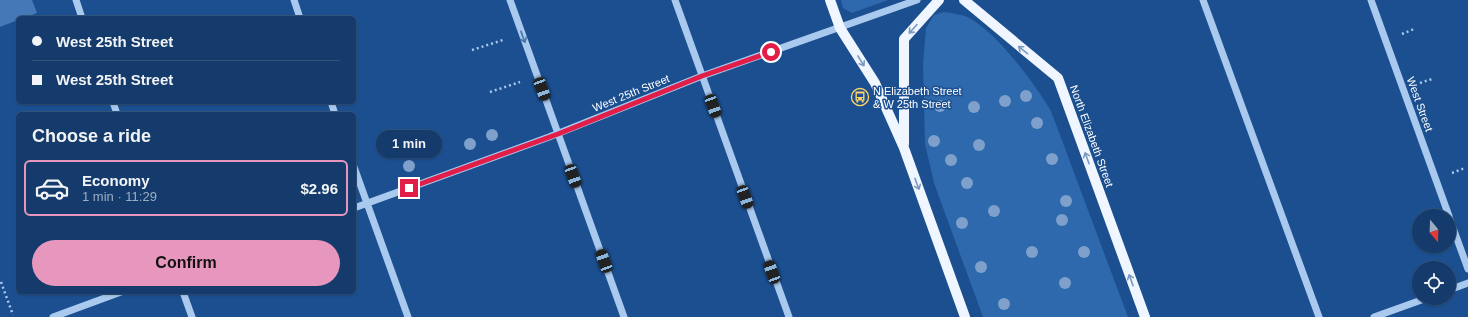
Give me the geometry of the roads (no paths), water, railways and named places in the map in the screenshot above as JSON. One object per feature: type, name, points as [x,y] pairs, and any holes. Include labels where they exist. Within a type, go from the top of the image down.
[{"type":"main road","points":[[830,0],[840,28],[875,83],[904,148],[964,317]]},
{"type":"main road","points":[[904,148],[904,39],[939,0]]},
{"type":"main road","name":"North Elizabeth Street","points":[[964,0],[1058,78],[1145,317]]},
{"type":"street","points":[[76,0],[81,16]]},
{"type":"street","points":[[294,0],[299,16]]},
{"type":"street","points":[[510,0],[624,317]]},
{"type":"street","points":[[675,0],[789,317]]},
{"type":"street","name":"West 25th Street","points":[[356,207],[558,134],[702,76],[917,0]]},
{"type":"street","points":[[1203,0],[1319,317]]},
{"type":"street","name":"West Street","points":[[1371,0],[1446,209]]},
{"type":"street","points":[[356,173],[408,317]]},
{"type":"street","name":"West Street","points":[[1456,236],[1468,269]]},
{"type":"street","points":[[1456,287],[1468,283]]},
{"type":"street","points":[[53,317],[116,294]]},
{"type":"street","points":[[184,294],[192,317]]},
{"type":"street","points":[[1374,317],[1412,303]]},
{"type":"place","name":"N Elizabeth Street & W 25th Street","points":[[860,97]]}]
